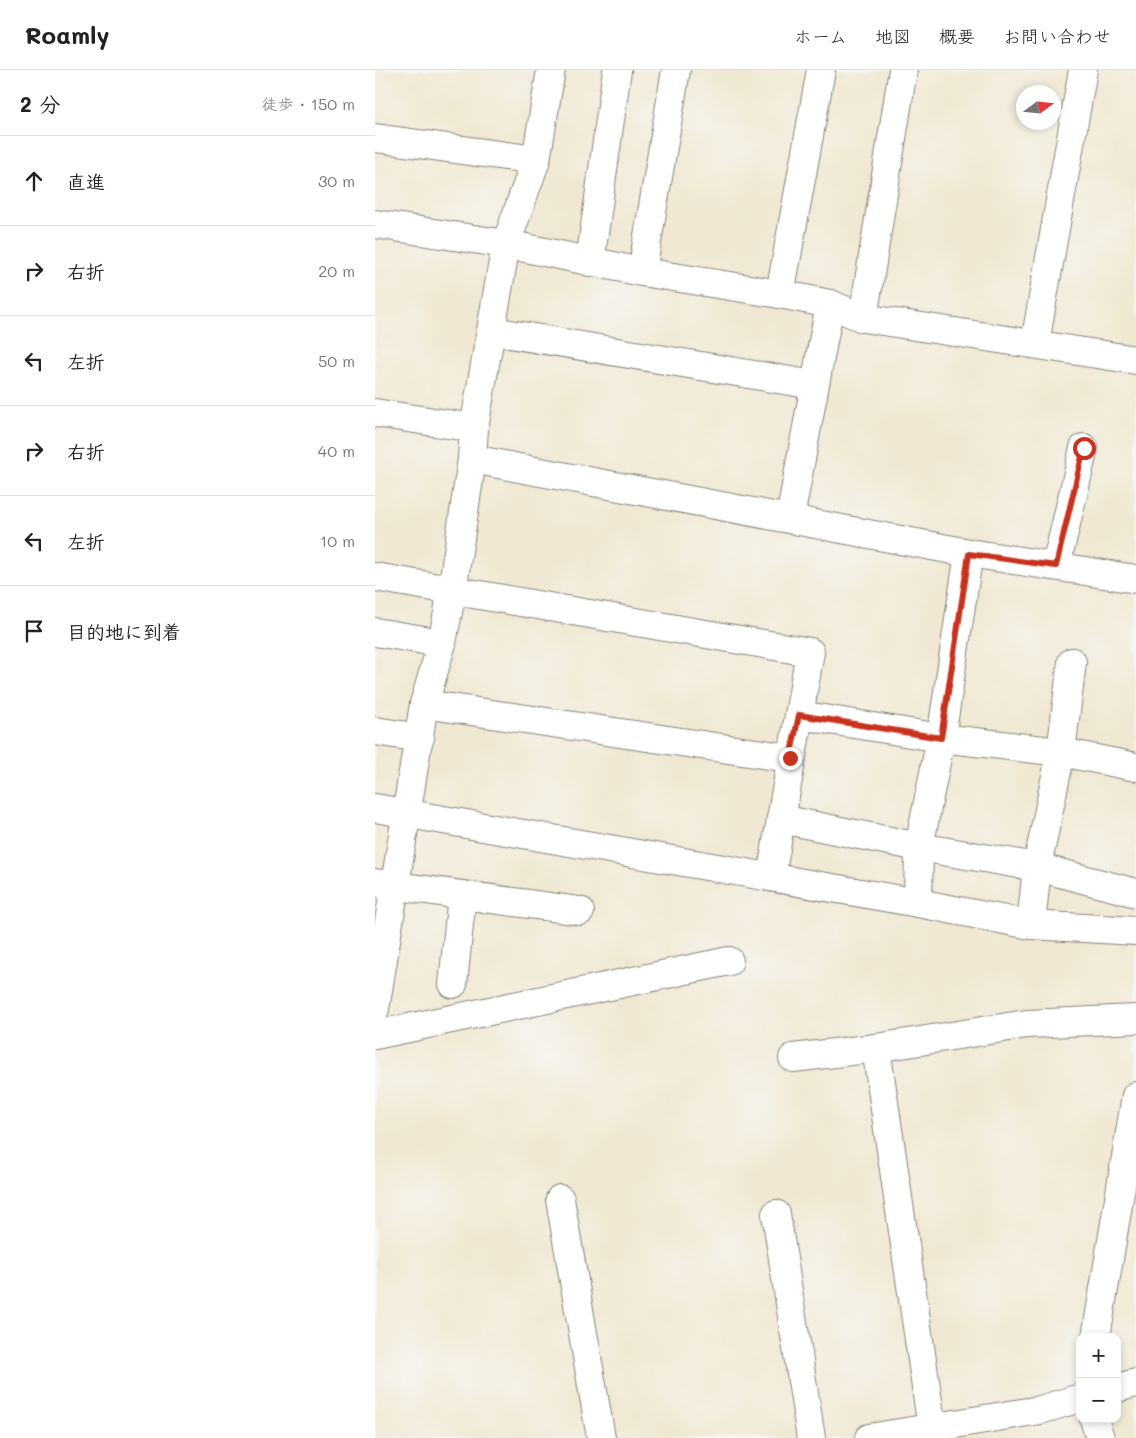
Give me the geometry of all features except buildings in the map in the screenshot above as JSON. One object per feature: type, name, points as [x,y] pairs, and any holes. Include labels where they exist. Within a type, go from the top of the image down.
[{"type":"street","points":[[375,1009],[385,885],[407,814],[424,704],[442,643],[452,591],[472,459],[474,428],[506,244],[536,160],[551,70]]},
{"type":"street","points":[[590,262],[617,70]]},
{"type":"street","points":[[642,272],[676,70]]},
{"type":"street","points":[[780,294],[821,70]]},
{"type":"street","points":[[863,318],[903,70]]},
{"type":"street","points":[[1035,343],[1083,70]]},
{"type":"street","points":[[375,138],[536,160]]},
{"type":"street","points":[[375,224],[506,244],[642,272],[780,294],[830,304],[863,318],[1136,360]]},
{"type":"street","points":[[790,518],[830,304]]},
{"type":"street","points":[[492,330],[815,385]]},
{"type":"street","points":[[375,413],[474,428]]},
{"type":"street","points":[[1056,566],[1084,448]]},
{"type":"street","points":[[472,459],[790,518],[969,554],[1136,579]]},
{"type":"street","points":[[918,903],[919,847],[941,738],[969,554]]},
{"type":"street","points":[[375,577],[810,652],[790,758],[771,877]]},
{"type":"street","points":[[375,632],[442,643]]},
{"type":"street","points":[[1031,924],[1037,867],[1061,752],[1072,662]]},
{"type":"street","points":[[424,704],[790,758]]},
{"type":"street","points":[[799,715],[941,738],[1061,752],[1136,767]]},
{"type":"street","points":[[375,731],[419,738]]},
{"type":"street","points":[[375,808],[1031,924],[1136,931]]},
{"type":"street","points":[[781,819],[919,847],[1037,867],[1136,892]]},
{"type":"street","points":[[385,885],[580,910]]},
{"type":"street","points":[[453,984],[462,895]]},
{"type":"street","points":[[375,1035],[729,961]]},
{"type":"street","points":[[793,1058],[876,1048],[1027,1024],[1136,1019]]},
{"type":"street","points":[[876,1048],[932,1428]]},
{"type":"street","points":[[1097,1333],[1136,1096]]},
{"type":"street","points":[[560,1199],[601,1438]]},
{"type":"street","points":[[776,1214],[811,1438]]},
{"type":"street","points":[[1121,1387],[1136,1383]]},
{"type":"street","points":[[869,1438],[1040,1410],[1076,1399]]},
{"type":"street","points":[[1078,1438],[1081,1423]]},
{"type":"street","points":[[1095,1423],[1100,1438]]},
{"type":"route","points":[[790,758],[799,715],[941,738],[969,554],[1056,566],[1084,448]]}]
